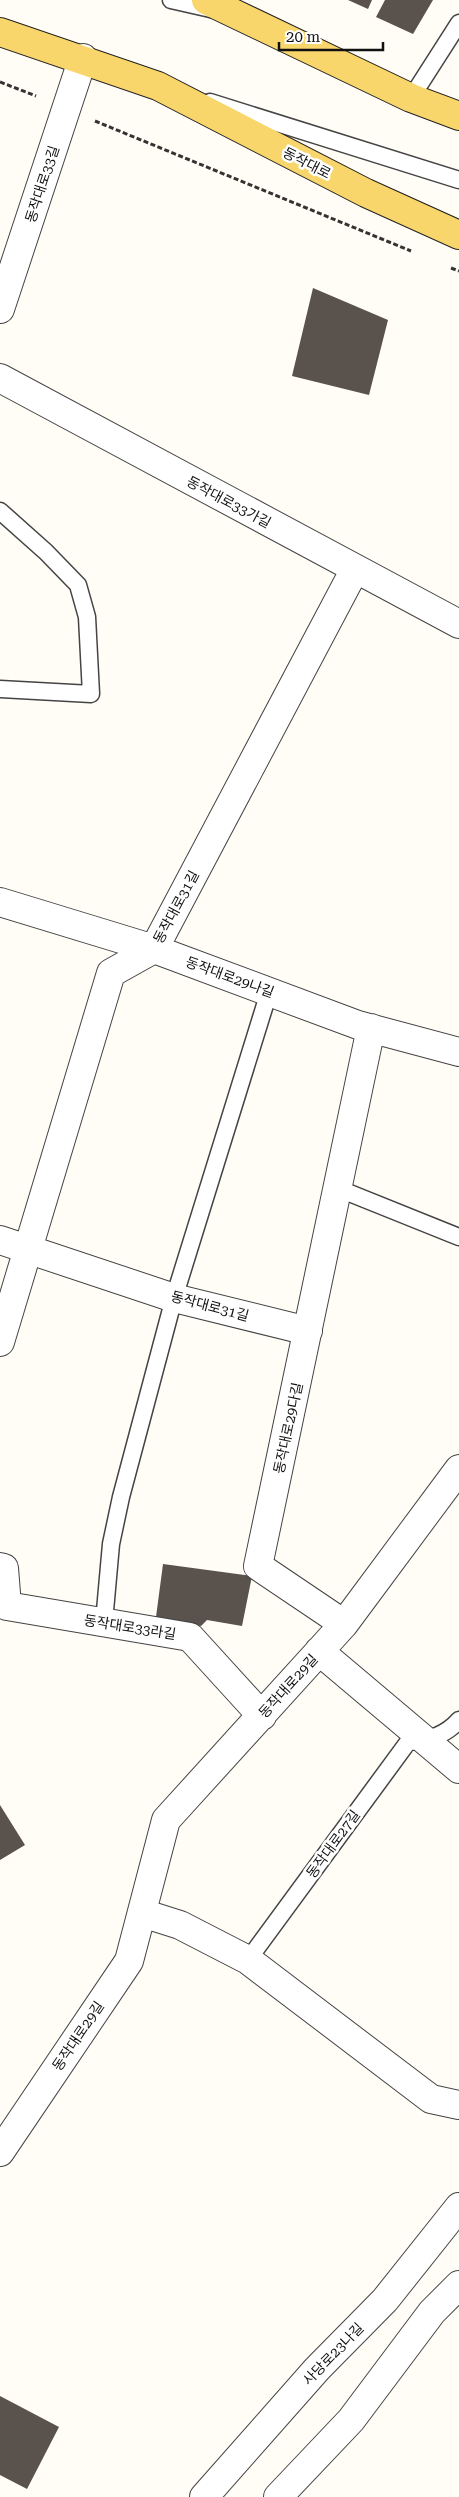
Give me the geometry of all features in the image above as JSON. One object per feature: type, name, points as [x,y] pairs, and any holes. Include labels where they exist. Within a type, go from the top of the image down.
[{"type":"main road","points":[[206,0],[411,98],[459,116]]},
{"type":"main road","name":"동작대로","points":[[0,32],[83,58],[158,86],[366,193],[459,235]]},
{"type":"street","name":"동작대로33길","points":[[0,309],[6,274],[67,109],[83,58]]},
{"type":"street","name":"동작대로33가길","points":[[0,378],[459,624]]},
{"type":"street","name":"동작대로31길","points":[[0,1342],[112,973],[154,949],[355,569]]},
{"type":"street","name":"동작대로29나길","points":[[0,902],[154,949],[371,1028],[459,1052]]},
{"type":"street","name":"동작대로29다길","points":[[344,1624],[258,1566],[371,1028]]},
{"type":"street","name":"동작대로31길","points":[[0,1240],[174,1298],[308,1331]]},
{"type":"street","name":"동작대로29길","points":[[0,2152],[129,1960],[166,1820],[344,1624],[459,1469]]},
{"type":"street","name":"동작대로33라길","points":[[0,1567],[4,1568],[7,1606],[190,1636],[262,1716]]},
{"type":"street","points":[[319,1651],[459,1769]]},
{"type":"street","points":[[142,1913],[180,1925],[248,1960],[431,2099],[459,2105]]},
{"type":"street","name":"사당로23나길","points":[[204,2497],[317,2369],[384,2300],[459,2207]]},
{"type":"street","points":[[278,2497],[351,2420],[432,2312],[459,2285]]},
{"type":"lane","points":[[171,0],[239,15]]},
{"type":"lane","points":[[411,98],[459,23]]},
{"type":"lane","name":"동작대로","points":[[158,86],[459,180]]},
{"type":"lane","points":[[0,511],[46,552],[78,585],[87,617],[91,694],[0,689]]},
{"type":"lane","points":[[104,1622],[111,1544],[174,1298],[269,992]]},
{"type":"lane","points":[[337,1188],[459,1237]]},
{"type":"lane","name":"동작대로27길","points":[[248,1960],[408,1742],[426,1741],[453,1726],[459,1720]]},
{"type":"path","points":[[0,82],[413,252]]},
{"type":"path","points":[[450,267],[459,271]]},
{"type":"building","points":[[348,0],[372,0],[368,9]]},
{"type":"building","points":[[385,0],[433,0],[413,34],[376,17]]},
{"type":"building","points":[[313,288],[388,320],[369,395],[292,376]]},
{"type":"building","points":[[163,1564],[252,1576],[242,1626],[207,1620],[201,1626],[156,1617]]},
{"type":"building","points":[[0,1805],[25,1845],[0,1860]]},
{"type":"building","points":[[0,2396],[59,2427],[27,2489],[0,2475]]}]
